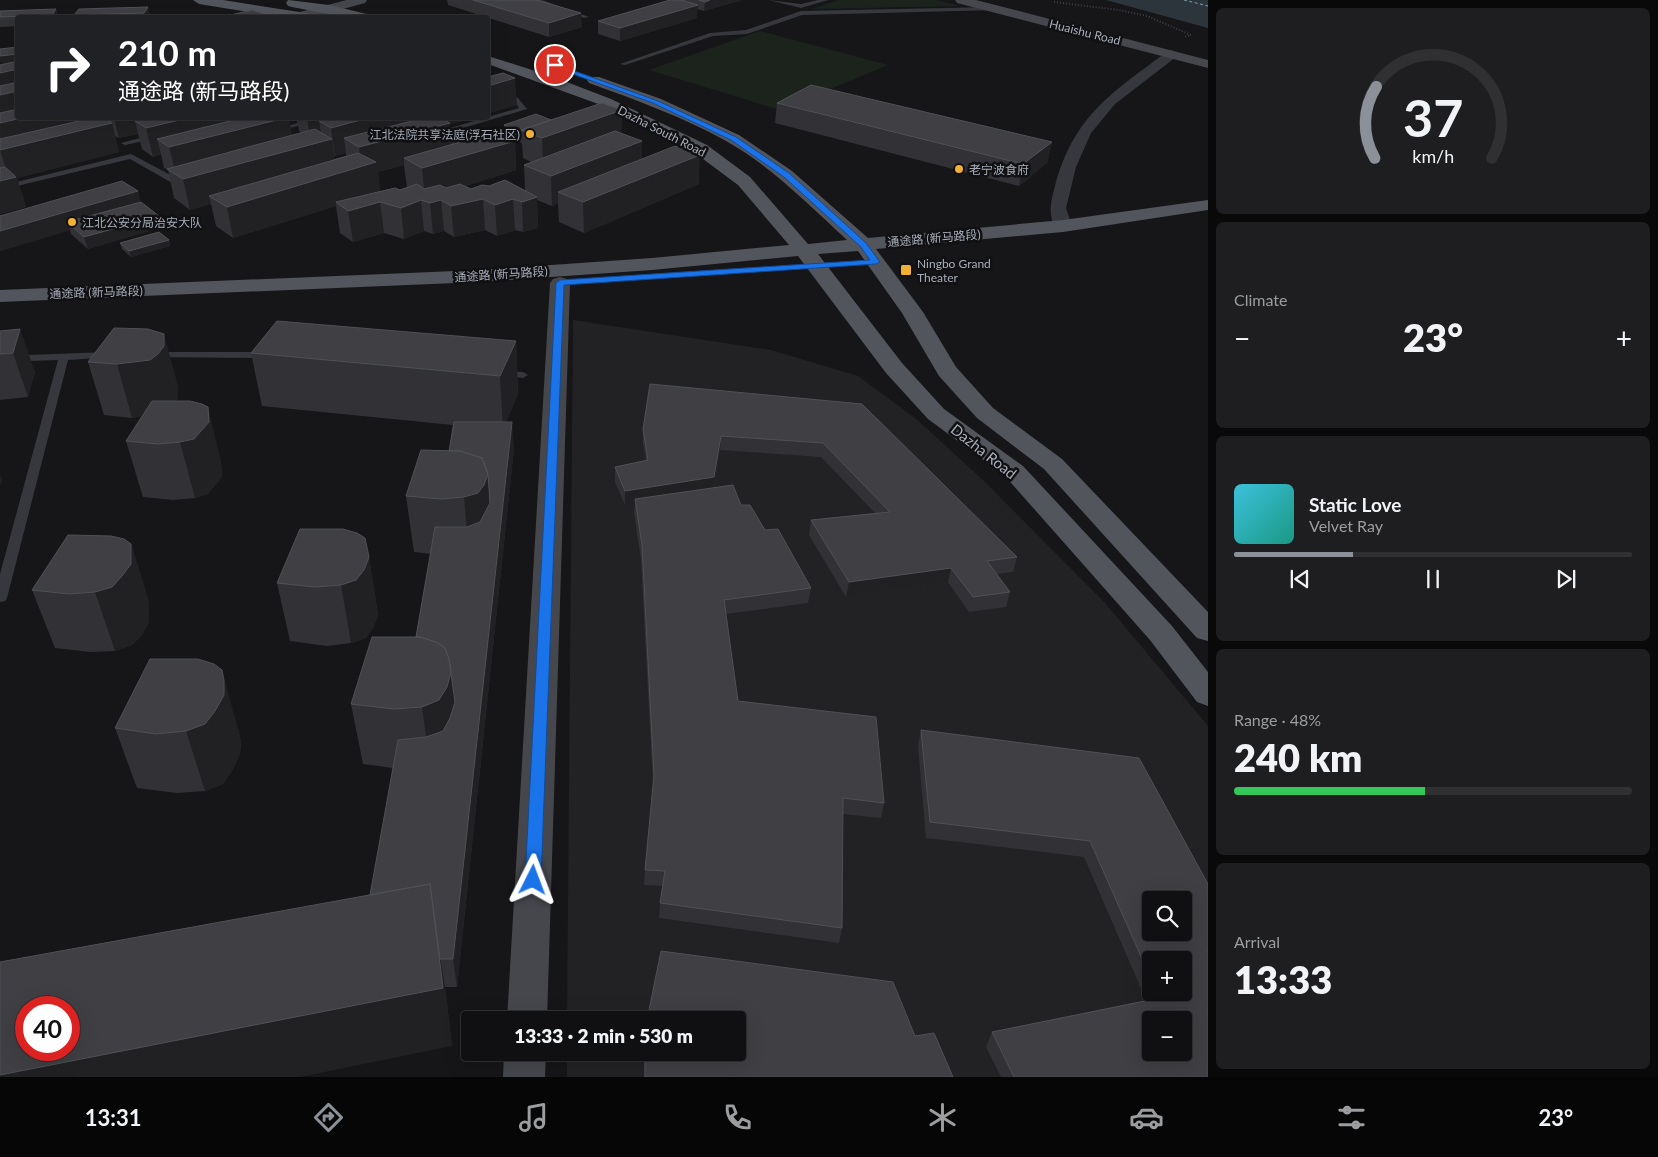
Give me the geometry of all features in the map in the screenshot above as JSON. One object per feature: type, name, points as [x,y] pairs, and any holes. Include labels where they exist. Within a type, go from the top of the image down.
[{"type":"main road","points":[[200,0],[291,15]]},
{"type":"main road","points":[[267,0],[329,9],[354,15]]},
{"type":"main road","points":[[490,47],[555,65]]},
{"type":"main road","name":"Dazha South Road","points":[[490,61],[546,79],[606,102],[701,149],[744,181],[810,258]]},
{"type":"main road","name":"Dazha South Road","points":[[582,75],[656,102],[733,138],[786,175],[870,253]]},
{"type":"main road","name":"通途路 (新马路段)","points":[[870,253],[1208,206]]},
{"type":"main road","name":"通途路 (新马路段)","points":[[0,308],[560,283],[870,253],[1081,240],[1208,220]]},
{"type":"main road","name":"Dazha Road","points":[[870,253],[912,312],[947,371],[985,413],[1053,464],[1208,631]]},
{"type":"main road","name":"通途路 (新马路段)","points":[[0,296],[479,276],[810,258]]},
{"type":"main road","name":"Dazha Road","points":[[810,258],[894,368],[924,401],[936,414],[1014,471],[1161,633],[1208,694]]},
{"type":"street","points":[[310,15],[360,0]]},
{"type":"street","name":"Huaishu Road","points":[[961,0],[1208,62]]},
{"type":"street","name":"Huaishu Road","points":[[984,0],[1208,62]]},
{"type":"street","points":[[1063,226],[1058,208],[1068,167],[1084,132],[1110,101],[1172,54]]},
{"type":"street","points":[[527,1011],[560,283]]},
{"type":"street","points":[[524,1077],[525,1061]]},
{"type":"lane","points":[[537,0],[586,17]]},
{"type":"lane","points":[[771,0],[801,6],[825,0]]},
{"type":"lane","points":[[622,64],[712,34],[748,32],[801,13],[994,9]]},
{"type":"lane","points":[[490,90],[516,99],[523,109],[490,118]]},
{"type":"lane","points":[[490,98],[500,95]]},
{"type":"lane","points":[[271,131],[314,120]]},
{"type":"lane","points":[[436,133],[483,120]]},
{"type":"lane","points":[[268,121],[288,133]]},
{"type":"lane","points":[[162,134],[121,142],[131,156],[177,182],[196,177]]},
{"type":"lane","points":[[0,188],[131,156]]},
{"type":"lane","points":[[147,165],[156,162]]},
{"type":"lane","points":[[0,359],[122,355]]},
{"type":"lane","points":[[141,355],[276,355]]},
{"type":"lane","points":[[0,598],[64,356]]},
{"type":"lane","points":[[493,372],[523,375]]},
{"type":"path","points":[[1048,1],[1119,10],[1147,16],[1191,35],[1182,38],[1184,43]]},
{"type":"shaded area","points":[[839,0],[936,0],[960,6],[811,9]]},
{"type":"shaded area","points":[[1106,0],[1208,0],[1208,28]]},
{"type":"shaded area","points":[[760,31],[888,65],[780,110],[649,70]]},
{"type":"shaded area","points":[[573,320],[771,350],[858,376],[915,418],[983,480],[1106,604],[1208,726],[1208,1077],[567,1077],[567,1061],[746,1061],[746,1011],[567,1011]]},
{"type":"building","points":[[473,0],[536,0],[581,13],[549,23]]},
{"type":"building","points":[[670,0],[681,0],[698,5],[620,28],[598,21]]},
{"type":"building","points":[[148,7],[144,13],[74,15],[79,9]]},
{"type":"building","points":[[56,9],[52,15],[0,17],[0,11]]},
{"type":"building","points":[[253,10],[263,14],[259,15],[230,15]]},
{"type":"building","points":[[15,47],[15,54],[0,56],[0,49]]},
{"type":"building","points":[[15,62],[15,70],[0,73],[0,65]]},
{"type":"building","points":[[503,73],[515,78],[490,85],[490,76]]},
{"type":"building","points":[[15,83],[15,92],[0,95],[0,86]]},
{"type":"building","points":[[811,85],[1052,142],[1023,164],[777,103]]},
{"type":"building","points":[[602,103],[622,110],[542,138],[521,130]]},
{"type":"building","points":[[15,110],[15,120],[0,123],[0,113]]},
{"type":"building","points":[[536,114],[551,120],[521,130],[521,132],[504,125]]},
{"type":"building","points":[[83,120],[107,120],[112,123],[0,150],[0,139]]},
{"type":"building","points":[[140,120],[180,120],[146,128],[135,121]]},
{"type":"building","points":[[234,120],[277,120],[169,147],[157,139]]},
{"type":"building","points":[[324,120],[361,120],[331,128],[319,121]]},
{"type":"building","points":[[416,120],[443,120],[450,123],[359,147],[344,138]]},
{"type":"building","points":[[315,129],[332,139],[183,179],[167,169]]},
{"type":"building","points":[[479,130],[487,134],[456,143],[451,141],[451,138]]},
{"type":"building","points":[[615,131],[642,141],[551,176],[524,165]]},
{"type":"building","points":[[496,132],[515,141],[422,168],[404,158]]},
{"type":"building","points":[[675,146],[700,155],[583,202],[558,192]]},
{"type":"building","points":[[358,153],[376,162],[227,207],[209,196]]},
{"type":"building","points":[[5,167],[16,177],[0,181],[0,168]]},
{"type":"building","points":[[505,180],[537,197],[522,202],[513,199],[495,205],[483,199],[451,206],[441,200],[430,203],[421,200],[401,208],[380,202],[348,211],[336,202],[395,188],[400,190],[417,184],[424,189],[440,185],[446,188],[460,184],[471,189],[482,185],[489,186]]},
{"type":"building","points":[[122,181],[138,191],[0,231],[0,216]]},
{"type":"building","points":[[141,202],[159,216],[84,237],[67,222]]},
{"type":"building","points":[[159,232],[169,240],[129,251],[120,243]]},
{"type":"building","points":[[277,321],[516,341],[500,376],[251,353]]},
{"type":"building","points":[[114,328],[148,329],[164,334],[164,346],[150,360],[117,364],[88,362]]},
{"type":"building","points":[[20,329],[13,353],[0,354],[0,331]]},
{"type":"building","points":[[650,384],[862,404],[1017,557],[987,561],[1010,592],[973,597],[951,568],[849,582],[811,520],[890,512],[823,443],[721,436],[714,477],[625,491],[615,467],[648,460],[643,429]]},
{"type":"building","points":[[152,401],[190,401],[202,404],[208,407],[209,422],[194,439],[158,444],[126,441]]},
{"type":"building","points":[[454,422],[512,422],[453,959],[440,959],[430,884],[370,895],[398,740],[426,737],[443,731],[455,702],[449,659],[445,648],[436,642],[416,637],[435,527],[467,527],[480,522],[490,503],[488,474],[482,458],[460,451],[449,451]]},
{"type":"building","points":[[421,450],[460,451],[482,458],[488,474],[484,485],[478,493],[464,497],[441,499],[406,496]]},
{"type":"building","points":[[733,485],[741,505],[750,505],[765,530],[778,529],[811,588],[724,600],[738,701],[876,717],[884,803],[843,798],[842,928],[660,903],[665,871],[645,870],[654,775],[642,545],[635,499]]},
{"type":"building","points":[[300,529],[343,529],[357,533],[365,538],[369,557],[364,570],[356,580],[341,585],[315,587],[277,583]]},
{"type":"building","points":[[68,535],[111,536],[124,539],[131,544],[131,564],[112,587],[95,592],[69,594],[32,590]]},
{"type":"building","points":[[372,637],[420,637],[436,642],[445,648],[451,672],[447,687],[439,700],[422,707],[394,709],[351,704]]},
{"type":"building","points":[[150,659],[198,659],[214,664],[222,670],[224,695],[205,724],[186,731],[156,734],[115,728]]},
{"type":"building","points":[[921,730],[1139,758],[1208,884],[1208,1077],[1014,1077],[992,1032],[1145,1001],[1192,1001],[1192,951],[1142,951],[1142,959],[1090,841],[930,822]]},
{"type":"building","points":[[430,884],[443,988],[80,1059],[80,996],[15,996],[15,1061],[71,1061],[0,1075],[0,962]]},
{"type":"building","points":[[661,951],[893,982],[915,1036],[934,1033],[953,1077],[645,1077],[645,1061],[746,1061],[746,1011],[649,1011]]},
{"type":"ferry route","points":[[1184,0],[1208,6]]},
{"type":"place","name":"江北法院共享法庭(浮石社区)","points":[[530,134]]},
{"type":"place","name":"老宁波食府","points":[[959,169]]},
{"type":"place","name":"江北公安分局治安大队","points":[[72,222]]},
{"type":"place","name":"Ningbo Grand Theater","points":[[906,270]]},
{"type":"route","points":[[533,880],[560,283],[876,262],[863,244],[786,175],[733,138],[656,102],[555,65]]}]
